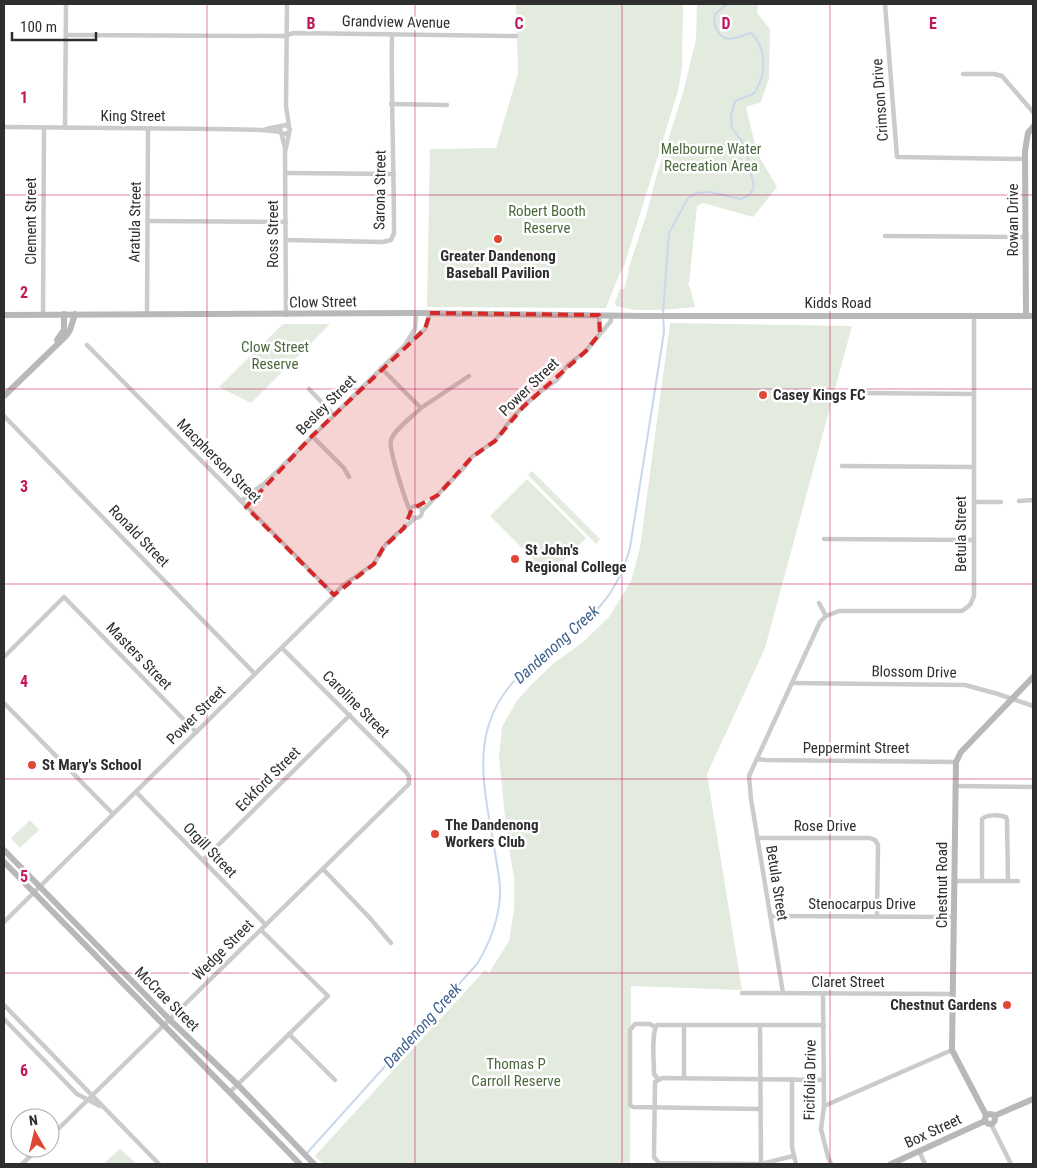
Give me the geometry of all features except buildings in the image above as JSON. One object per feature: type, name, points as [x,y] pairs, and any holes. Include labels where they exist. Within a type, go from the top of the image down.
[{"type":"main road","name":"Rowan Drive","points":[[1026,316],[1025,158],[1028,132],[1033,127]]},
{"type":"main road","name":"Clow Street","points":[[4,315],[430,313],[642,316]]},
{"type":"main road","points":[[50,350],[64,331],[64,314]]},
{"type":"main road","points":[[4,396],[68,334],[75,314]]},
{"type":"main road","name":"Kidds Road","points":[[642,316],[1033,316]]},
{"type":"main road","points":[[956,762],[961,752],[1033,677]]},
{"type":"main road","name":"Chestnut Road","points":[[956,762],[952,1050],[987,1120]]},
{"type":"main road","name":"McCrae Street","points":[[4,850],[314,1164]]},
{"type":"main road","name":"McCrae Street","points":[[4,862],[163,1027],[300,1164]]},
{"type":"main road","points":[[987,1120],[991,1114],[994,1116],[1033,1099]]},
{"type":"main road","name":"Box Street","points":[[891,1164],[987,1120]]},
{"type":"street","points":[[65,128],[66,4]]},
{"type":"street","points":[[287,4],[286,106],[289,126]]},
{"type":"street","name":"Crimson Drive","points":[[885,4],[897,158],[1025,158]]},
{"type":"street","name":"Grandview Avenue","points":[[66,34],[283,36],[290,33],[516,36]]},
{"type":"street","name":"Sarona Street","points":[[286,240],[383,242],[391,240],[394,233],[394,128],[391,104],[392,35]]},
{"type":"street","points":[[963,74],[994,74],[1002,76],[1033,112]]},
{"type":"street","points":[[391,104],[447,105]]},
{"type":"street","points":[[282,126],[286,106]]},
{"type":"street","name":"Ross Street","points":[[282,126],[281,132],[286,152]]},
{"type":"street","name":"King Street","points":[[262,130],[289,126]]},
{"type":"street","name":"Ross Street","points":[[286,315],[286,152],[289,126]]},
{"type":"street","name":"King Street","points":[[4,127],[262,130],[285,134],[289,132]]},
{"type":"street","name":"Clement Street","points":[[43,314],[44,128]]},
{"type":"street","name":"Aratula Street","points":[[147,315],[148,129]]},
{"type":"street","points":[[286,173],[394,174]]},
{"type":"street","points":[[148,221],[286,222]]},
{"type":"street","points":[[885,236],[1026,237]]},
{"type":"street","name":"Besley Street","points":[[405,345],[415,329],[416,313]]},
{"type":"street","name":"Besley Street","points":[[246,506],[265,483],[312,436],[405,345],[425,329],[430,313]]},
{"type":"street","points":[[599,315],[600,333]]},
{"type":"street","name":"Power Street","points":[[4,922],[347,582],[374,564],[383,548],[415,518],[421,516],[422,511],[472,457],[496,441],[510,421],[532,398],[557,380],[568,365],[586,351],[611,321],[611,315]]},
{"type":"street","name":"Betula Street","points":[[783,993],[748,781],[756,759],[820,622],[826,616],[839,611],[962,611],[970,605],[974,596],[974,316]]},
{"type":"street","name":"Macpherson Street","points":[[87,344],[334,595]]},
{"type":"street","points":[[381,368],[421,408]]},
{"type":"street","points":[[415,518],[410,513],[391,452],[390,442],[394,435],[421,408],[469,376]]},
{"type":"street","points":[[309,389],[334,415]]},
{"type":"street","points":[[861,393],[974,394]]},
{"type":"street","name":"Ronald Street","points":[[4,416],[256,674]]},
{"type":"street","points":[[312,436],[344,468],[349,477]]},
{"type":"street","points":[[842,466],[974,468]]},
{"type":"street","name":"Besley Street","points":[[241,501],[265,483]]},
{"type":"street","points":[[405,495],[422,511]]},
{"type":"street","name":"Power Street","points":[[404,528],[410,513],[416,507],[432,500]]},
{"type":"street","points":[[1019,500],[1033,500]]},
{"type":"street","points":[[974,502],[1001,502]]},
{"type":"street","points":[[824,539],[974,540]]},
{"type":"street","name":"Masters Street","points":[[4,657],[64,597],[196,732]]},
{"type":"street","points":[[819,602],[826,616]]},
{"type":"street","name":"Caroline Street","points":[[282,648],[406,772],[410,779]]},
{"type":"street","name":"Blossom Drive","points":[[792,683],[965,685],[1033,706]]},
{"type":"street","points":[[4,703],[113,814]]},
{"type":"street","name":"Eckford Street","points":[[203,860],[350,715]]},
{"type":"street","name":"Peppermint Street","points":[[756,759],[956,762]]},
{"type":"street","name":"Wedge Street","points":[[60,1128],[406,787],[410,779]]},
{"type":"street","points":[[955,786],[1033,787]]},
{"type":"street","name":"Orgill Street","points":[[136,792],[266,925]]},
{"type":"street","points":[[982,881],[982,819],[986,816],[1006,817],[1008,881]]},
{"type":"street","name":"Rose Drive","points":[[757,838],[870,838],[875,840],[878,845],[877,916]]},
{"type":"street","points":[[323,869],[391,943]]},
{"type":"street","points":[[954,880],[1018,881]]},
{"type":"street","name":"Stenocarpus Drive","points":[[770,916],[954,917]]},
{"type":"street","points":[[230,1092],[328,996],[262,930]]},
{"type":"street","name":"Claret Street","points":[[742,993],[824,995],[953,994]]},
{"type":"street","name":"Ficifolia Drive","points":[[824,995],[824,1106],[821,1129],[831,1164]]},
{"type":"street","points":[[4,1005],[159,1164]]},
{"type":"street","points":[[4,1019],[77,1094],[105,1109]]},
{"type":"street","points":[[655,1027],[650,1024],[635,1024],[630,1030],[630,1105],[633,1107],[654,1108],[760,1109]]},
{"type":"street","points":[[655,1027],[661,1024],[824,1025]]},
{"type":"street","points":[[684,1025],[684,1078]]},
{"type":"street","points":[[760,1026],[761,1164]]},
{"type":"street","points":[[655,1027],[654,1074],[658,1079]]},
{"type":"street","points":[[289,1034],[335,1080]]},
{"type":"street","points":[[824,1106],[952,1050]]},
{"type":"street","points":[[793,1156],[761,1164],[659,1163],[654,1157],[654,1082],[658,1079],[684,1078],[824,1080]]},
{"type":"street","points":[[792,1079],[793,1156],[796,1164]]},
{"type":"street","points":[[987,1120],[1010,1164]]},
{"type":"street","points":[[919,1151],[925,1164]]},
{"type":"highlighted area","points":[[430,313],[599,315],[600,333],[586,351],[523,407],[495,441],[472,457],[438,495],[412,509],[404,528],[383,548],[374,564],[334,595],[246,507],[312,436],[425,329]]},
{"type":"green space","name":"Robert Booth Reserve","points":[[516,4],[683,4],[682,67],[678,91],[624,266],[606,308],[427,307],[430,149],[496,148],[518,73]]},
{"type":"green space","name":"Melbourne Water Recreation Area","points":[[697,4],[758,4],[757,13],[770,29],[769,78],[761,102],[746,107],[757,153],[777,187],[753,217],[703,203],[697,206],[688,285],[695,307],[634,310],[616,306],[615,302],[620,289],[624,289],[628,270],[683,93],[696,39]]},
{"type":"green space","name":"Thomas P Carroll Reserve","points":[[670,323],[852,326],[765,648],[707,774],[742,990],[631,986],[630,1164],[323,1164],[315,1156],[485,970],[489,973],[509,941],[514,910],[514,877],[507,837],[499,757],[502,727],[516,702],[531,685],[554,663],[582,643],[609,617],[631,581],[640,548]]},
{"type":"green space","name":"Clow Street Reserve","points":[[283,324],[330,324],[251,403],[219,387]]},
{"type":"green space","points":[[532,471],[600,539],[596,544],[528,475]]},
{"type":"green space","points":[[527,479],[586,538],[549,575],[490,516]]},
{"type":"green space","points":[[30,820],[39,830],[20,848],[11,838]]},
{"type":"green space","points":[[120,1149],[137,1164],[103,1164]]},
{"type":"waterway","name":"Dandenong Creek","points":[[307,1153],[477,964],[493,932],[500,892],[483,774],[485,740],[489,724],[497,704],[523,672],[586,620],[601,605],[615,585],[625,563],[630,548],[664,332],[663,314],[669,233],[688,198],[696,193],[709,192],[741,199],[748,196],[754,188],[747,154],[741,140],[732,128],[731,115],[735,101],[756,91],[763,73],[762,51],[756,38],[751,33],[729,39],[721,36],[718,32],[715,24],[715,14],[727,4]]},
{"type":"place","name":"Greater Dandenong Baseball Pavilion","points":[[498,239]]},
{"type":"place","name":"Casey Kings FC","points":[[763,395]]},
{"type":"place","name":"St John's Regional College","points":[[515,559]]},
{"type":"place","name":"St Mary's School","points":[[32,765]]},
{"type":"place","name":"The Dandenong Workers Club","points":[[435,834]]},
{"type":"place","name":"Chestnut Gardens","points":[[1007,1005]]}]
